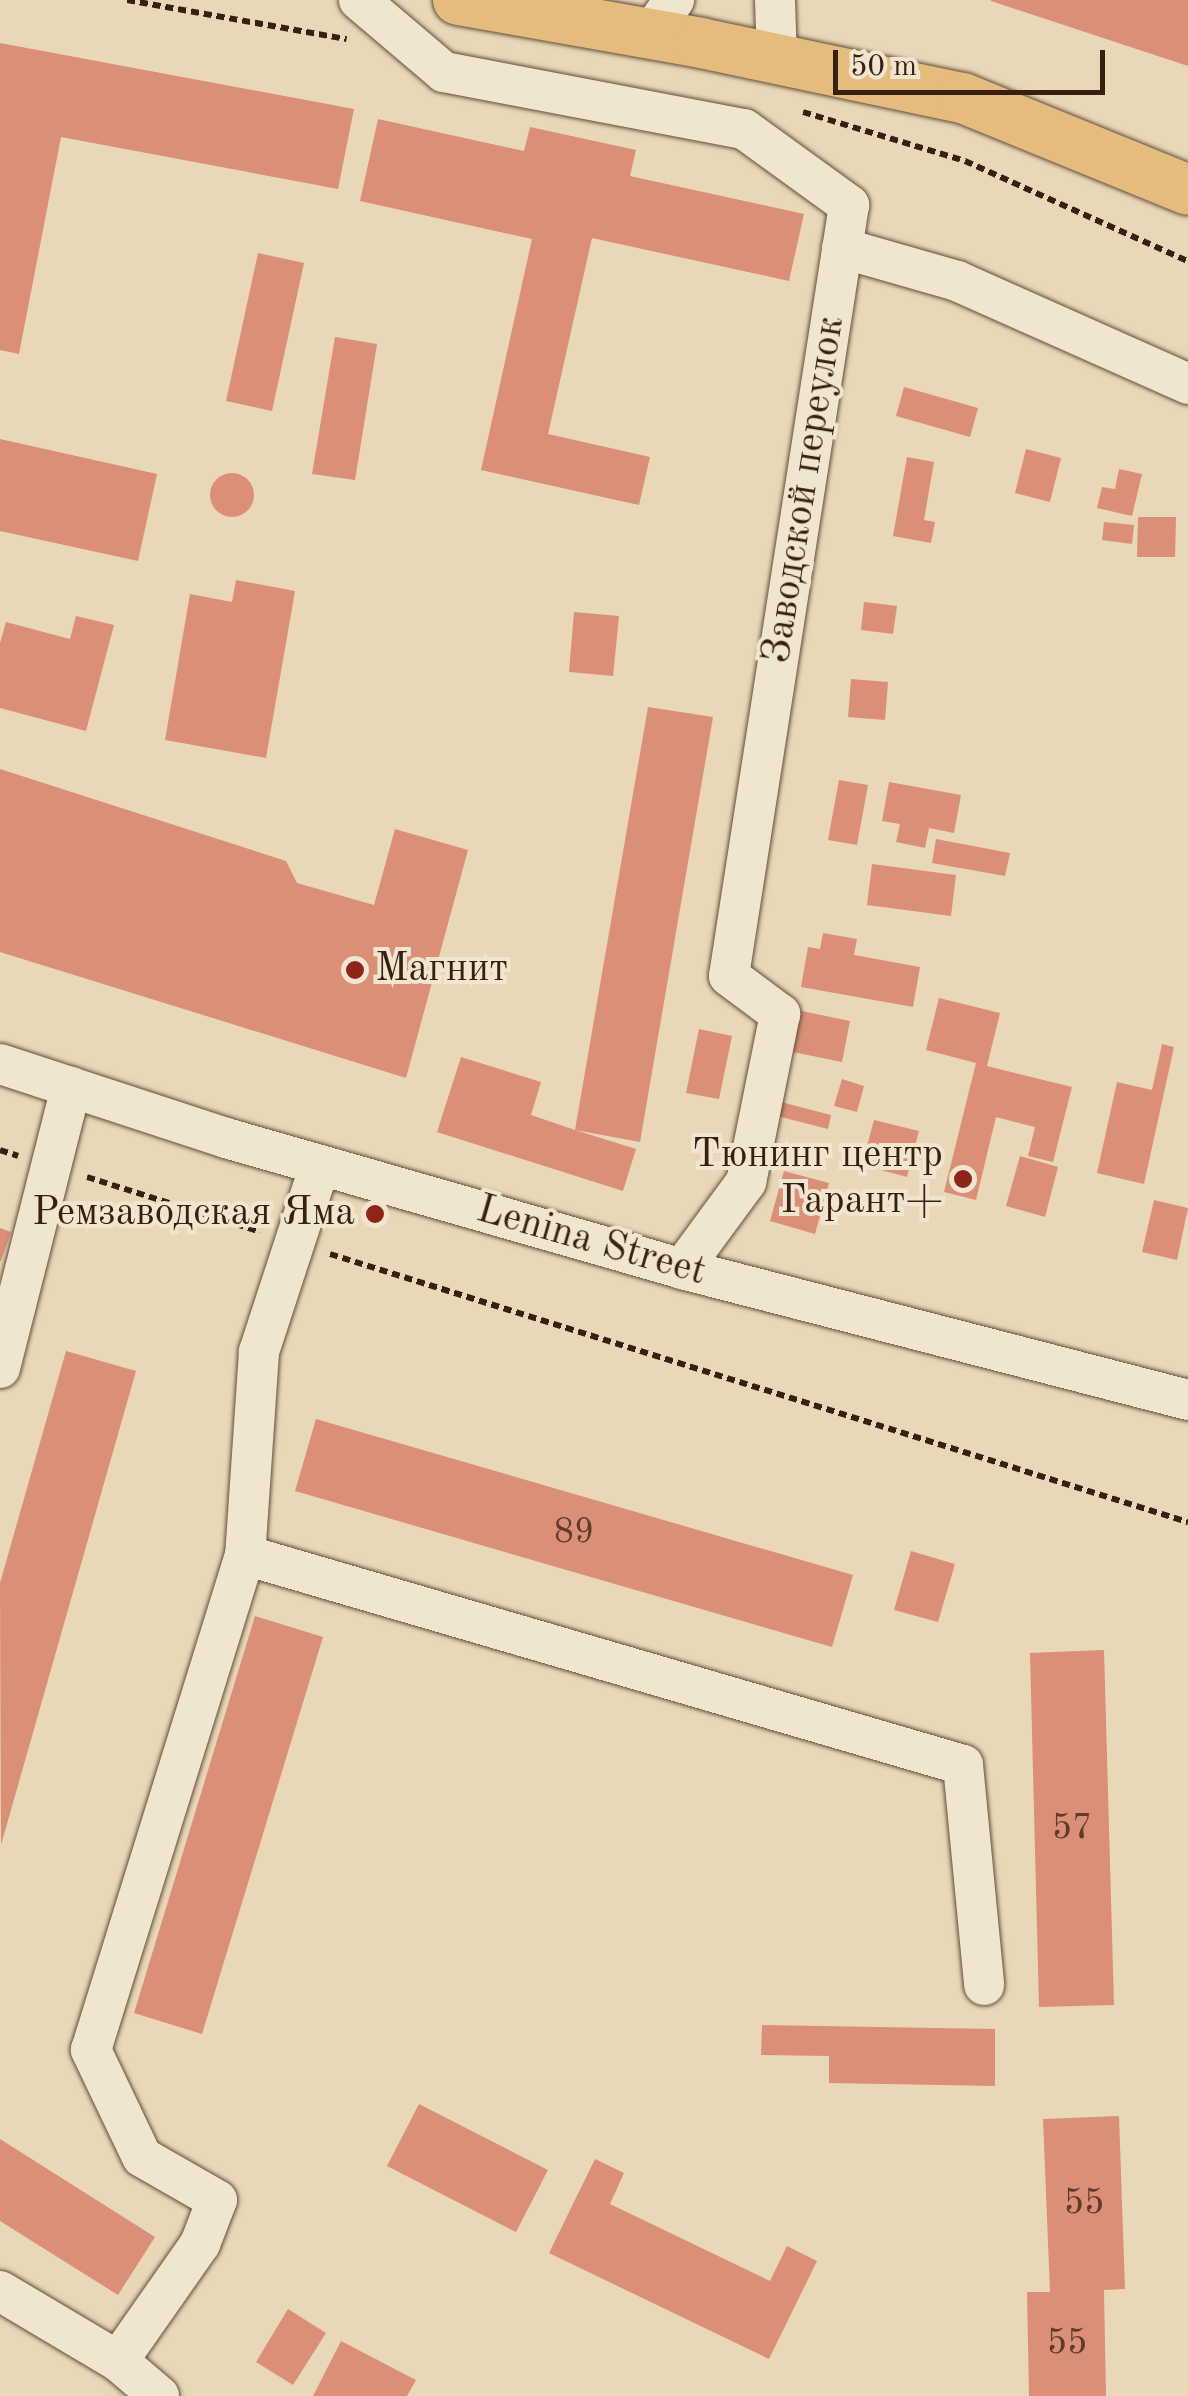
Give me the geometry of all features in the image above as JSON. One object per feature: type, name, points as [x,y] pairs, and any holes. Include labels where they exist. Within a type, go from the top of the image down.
[{"type":"main road","points":[[458,0],[662,17],[777,59],[963,98],[1188,190]]},
{"type":"street","name":"Заводской переулок","points":[[359,0],[444,72],[744,129],[849,205],[729,976],[780,1014],[746,1182],[682,1269]]},
{"type":"street","points":[[775,0],[777,59]]},
{"type":"street","points":[[842,248],[957,281],[1188,384]]},
{"type":"street","name":"Lenina Street","points":[[0,1064],[320,1165],[682,1269],[1188,1400]]},
{"type":"street","points":[[0,1368],[71,1087]]},
{"type":"street","points":[[118,2362],[200,2244],[216,2200],[142,2157],[91,2050],[245,1555],[259,1352],[320,1165]]},
{"type":"street","points":[[245,1555],[963,1765],[984,1986]]},
{"type":"street","points":[[0,2290],[118,2362],[159,2396]]},
{"type":"path","points":[[0,1150],[1188,1522]]},
{"type":"building","points":[[1188,0],[1188,66],[991,1]]},
{"type":"building","points":[[0,43],[354,109],[338,189],[61,137],[19,354],[0,350]]},
{"type":"building","points":[[378,119],[524,151],[530,127],[636,150],[630,176],[804,214],[789,281],[592,238],[548,434],[650,457],[639,505],[481,470],[532,239],[360,201]]},
{"type":"building","points":[[258,253],[304,263],[272,411],[226,401]]},
{"type":"building","points":[[335,337],[377,344],[355,480],[312,474]]},
{"type":"building","points":[[904,387],[978,408],[970,437],[896,416]]},
{"type":"building","points":[[0,439],[157,474],[138,561],[0,531]]},
{"type":"building","points":[[1026,449],[1061,458],[1050,502],[1015,493]]},
{"type":"building","points":[[907,457],[934,462],[924,520],[935,522],[931,543],[893,536]]},
{"type":"building","points":[[1119,469],[1142,474],[1132,516],[1097,508],[1102,487],[1115,489]]},
{"type":"building","points":[[232,473],[247,480],[254,495],[247,510],[232,517],[217,510],[210,495],[217,480]]},
{"type":"building","points":[[1138,517],[1176,517],[1175,557],[1137,557]]},
{"type":"building","points":[[1104,522],[1134,525],[1132,544],[1102,540]]},
{"type":"building","points":[[236,580],[295,591],[266,758],[165,740],[190,594],[232,602]]},
{"type":"building","points":[[864,602],[897,606],[893,634],[861,630]]},
{"type":"building","points":[[574,612],[619,616],[613,676],[569,672]]},
{"type":"building","points":[[76,616],[114,625],[86,731],[0,708],[0,643],[6,622],[70,639]]},
{"type":"building","points":[[851,679],[888,682],[885,720],[848,717]]},
{"type":"building","points":[[648,707],[713,717],[640,1142],[575,1130]]},
{"type":"building","points":[[0,769],[286,861],[297,883],[374,905],[395,829],[468,850],[406,1078],[0,952]]},
{"type":"building","points":[[839,780],[868,785],[857,845],[828,840]]},
{"type":"building","points":[[889,782],[961,795],[954,833],[929,828],[925,848],[896,842],[900,824],[882,821]]},
{"type":"building","points":[[936,839],[1010,853],[1005,876],[932,863]]},
{"type":"building","points":[[872,864],[956,875],[951,916],[867,905]]},
{"type":"building","points":[[823,933],[857,939],[854,955],[920,967],[913,1007],[801,987],[808,947],[820,949]]},
{"type":"building","points":[[939,998],[1000,1013],[987,1066],[1072,1087],[1053,1162],[1028,1156],[1035,1127],[996,1117],[976,1200],[944,1192],[976,1063],[926,1050]]},
{"type":"building","points":[[797,1010],[850,1021],[842,1062],[788,1051]]},
{"type":"building","points":[[699,1029],[732,1036],[719,1099],[686,1093]]},
{"type":"building","points":[[1162,1044],[1174,1047],[1144,1184],[1097,1173],[1117,1082],[1152,1090]]},
{"type":"building","points":[[461,1057],[541,1082],[531,1115],[636,1149],[623,1191],[437,1132]]},
{"type":"building","points":[[842,1079],[864,1086],[857,1112],[834,1106]]},
{"type":"building","points":[[781,1102],[831,1115],[828,1129],[777,1116]]},
{"type":"building","points":[[874,1120],[919,1131],[907,1177],[862,1165]]},
{"type":"building","points":[[1020,1156],[1058,1167],[1045,1217],[1006,1206]]},
{"type":"building","points":[[784,1171],[829,1183],[815,1234],[770,1221]]},
{"type":"building","points":[[1154,1200],[1188,1208],[1177,1260],[1142,1252]]},
{"type":"building","points":[[0,1228],[11,1232],[1,1261],[0,1261]]},
{"type":"building","points":[[66,1351],[136,1371],[1,1845],[0,1583]]},
{"type":"building","points":[[316,1419],[853,1575],[832,1647],[295,1491]]},
{"type":"building","points":[[911,1551],[955,1564],[938,1622],[894,1610]]},
{"type":"building","points":[[255,1616],[323,1637],[202,2034],[134,2013]]},
{"type":"building","points":[[1104,1650],[1114,2005],[1039,2007],[1030,1653]]},
{"type":"building","points":[[762,2025],[995,2029],[995,2086],[829,2083],[829,2056],[761,2055]]},
{"type":"building","points":[[419,2104],[548,2170],[516,2232],[387,2166]]},
{"type":"building","points":[[1119,2116],[1125,2289],[1104,2290],[1106,2396],[1029,2396],[1027,2292],[1050,2292],[1043,2119]]},
{"type":"building","points":[[0,2139],[155,2237],[118,2295],[0,2221]]},
{"type":"building","points":[[595,2159],[624,2173],[610,2204],[770,2281],[787,2246],[817,2261],[769,2359],[549,2253]]},
{"type":"building","points":[[288,2309],[326,2333],[293,2385],[256,2362]]},
{"type":"building","points":[[341,2341],[416,2380],[407,2396],[313,2396]]},
{"type":"place","name":"Магнит","points":[[355,970]]},
{"type":"place","name":"Тюнинг центр Гарант+","points":[[963,1179]]},
{"type":"place","name":"Ремзаводская Яма","points":[[375,1214]]}]
